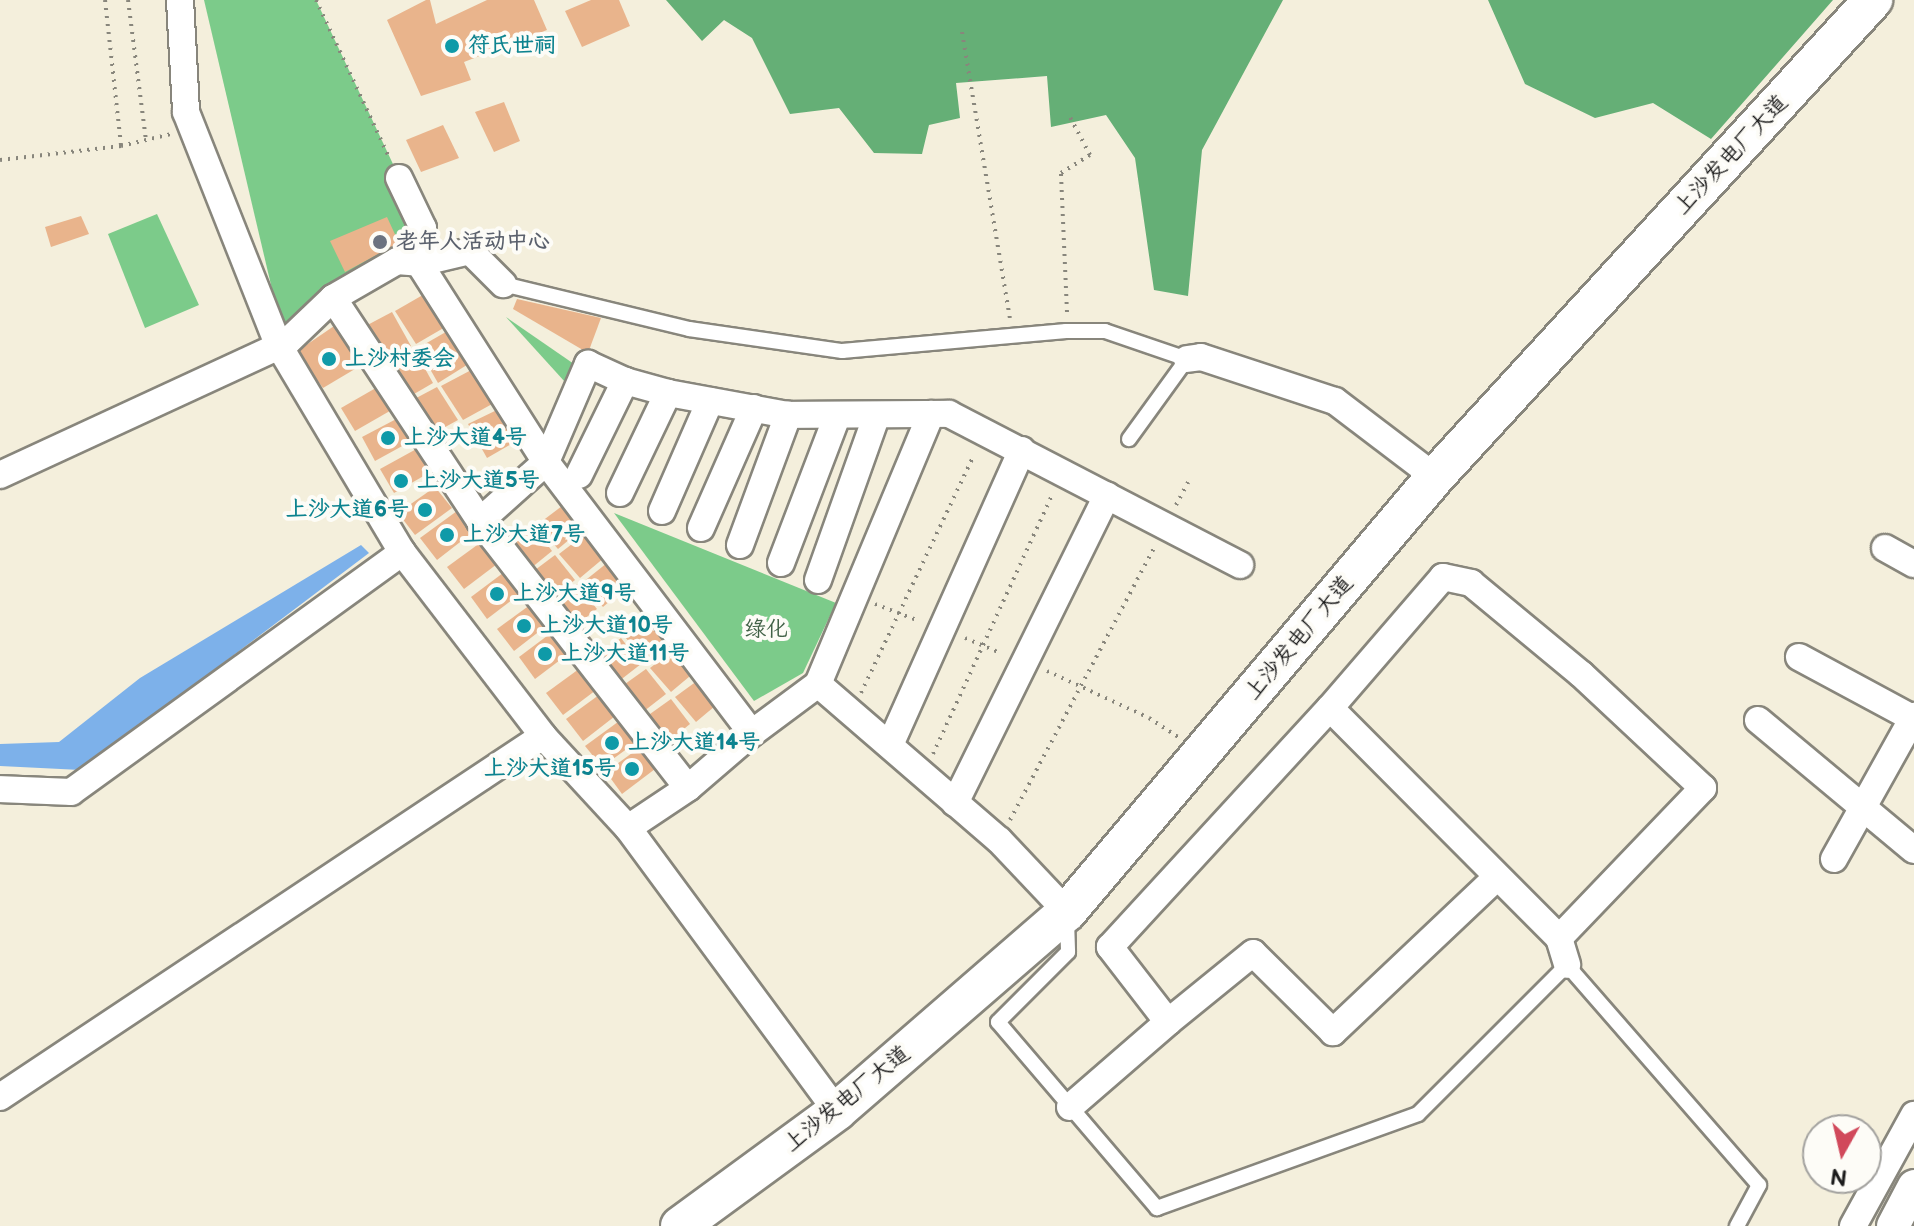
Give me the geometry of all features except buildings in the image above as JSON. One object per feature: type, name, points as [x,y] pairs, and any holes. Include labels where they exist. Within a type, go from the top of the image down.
[{"type":"main road","name":"上沙发电厂大道","points":[[680,1226],[837,1111],[1067,912],[1435,477],[1873,0]]},
{"type":"street","points":[[180,0],[186,112],[278,344],[402,552],[543,736],[628,828],[837,1111]]},
{"type":"street","points":[[399,178],[423,228],[419,263],[546,462],[752,733]]},
{"type":"street","points":[[0,475],[278,344],[286,343],[333,298],[397,261],[419,263],[470,251],[503,284]]},
{"type":"street","points":[[333,298],[480,521],[688,788]]},
{"type":"street","points":[[1187,359],[1201,357],[1335,401],[1435,477]]},
{"type":"street","points":[[480,521],[546,462],[588,364],[625,381],[668,393],[788,415],[876,417],[949,414],[1240,565]]},
{"type":"street","points":[[579,475],[625,381]]},
{"type":"street","points":[[620,493],[668,393]]},
{"type":"street","points":[[662,511],[710,401]]},
{"type":"street","points":[[701,528],[754,408]]},
{"type":"street","points":[[628,828],[688,788],[752,733],[818,684],[931,414]]},
{"type":"street","points":[[740,545],[788,415]]},
{"type":"street","points":[[781,563],[837,416]]},
{"type":"street","points":[[818,580],[876,417]]},
{"type":"street","points":[[890,745],[1022,450]]},
{"type":"street","points":[[955,803],[1107,495]]},
{"type":"street","points":[[1885,548],[1914,564]]},
{"type":"street","points":[[0,789],[71,792],[402,552]]},
{"type":"street","points":[[1168,1022],[1110,947],[1330,708],[1443,577],[1471,583],[1581,674],[1703,788],[1559,938]]},
{"type":"street","points":[[1799,657],[1913,718],[1834,859]]},
{"type":"street","points":[[818,684],[999,840],[1067,912]]},
{"type":"street","points":[[1330,708],[1559,938],[1567,965]]},
{"type":"street","points":[[1758,720],[1914,850]]},
{"type":"street","points":[[0,1097],[543,736]]},
{"type":"street","points":[[1070,1107],[1253,953],[1333,1032],[1497,877]]},
{"type":"street","points":[[1853,1226],[1914,1115]]},
{"type":"street","points":[[1893,1226],[1914,1186]]},
{"type":"lane","points":[[503,284],[689,329],[842,351],[1066,331],[1105,331],[1187,359],[1129,439]]},
{"type":"lane","points":[[1067,912],[1068,952],[998,1022],[1157,1208],[1418,1114],[1567,965],[1759,1185],[1737,1226]]},
{"type":"path","points":[[105,0],[121,146]]},
{"type":"path","points":[[128,0],[146,141]]},
{"type":"path","points":[[316,0],[399,178]]},
{"type":"path","points":[[962,32],[1014,336]]},
{"type":"path","points":[[1066,331],[1061,173],[1090,155],[1070,117]]},
{"type":"path","points":[[0,160],[121,146],[192,128]]},
{"type":"path","points":[[851,713],[986,431]]},
{"type":"path","points":[[923,775],[1062,472]]},
{"type":"path","points":[[999,840],[1188,482]]},
{"type":"green space","points":[[204,0],[316,0],[423,228],[419,263],[283,336]]},
{"type":"green space","points":[[666,0],[1283,0],[1202,150],[1188,296],[1154,290],[1135,158],[1106,115],[1051,127],[1047,76],[956,83],[960,118],[929,125],[922,154],[874,153],[839,108],[790,114],[752,38],[724,20],[702,41]]},
{"type":"green space","points":[[1488,0],[1833,0],[1711,139],[1653,103],[1595,118],[1525,84]]},
{"type":"green space","points":[[157,214],[199,305],[145,328],[108,234]]},
{"type":"green space","points":[[506,317],[574,364],[565,382]]},
{"type":"green space","name":"绿化","points":[[614,513],[836,603],[803,673],[754,701]]},
{"type":"water","points":[[361,545],[369,553],[81,770],[0,766],[0,744],[59,742],[140,678]]},
{"type":"place","name":"符氏世祠","points":[[452,46]]},
{"type":"place","name":"老年人活动中心","points":[[380,242]]},
{"type":"place","name":"上沙村委会","points":[[329,359]]},
{"type":"place","name":"上沙大道4号","points":[[388,438]]},
{"type":"place","name":"上沙大道5号","points":[[401,481]]},
{"type":"place","name":"上沙大道6号","points":[[425,510]]},
{"type":"place","name":"上沙大道7号","points":[[447,535]]},
{"type":"place","name":"上沙大道9号","points":[[497,594]]},
{"type":"place","name":"上沙大道10号","points":[[524,626]]},
{"type":"place","name":"上沙大道11号","points":[[545,654]]},
{"type":"place","name":"上沙大道14号","points":[[612,743]]},
{"type":"place","name":"上沙大道15号","points":[[632,769]]}]
